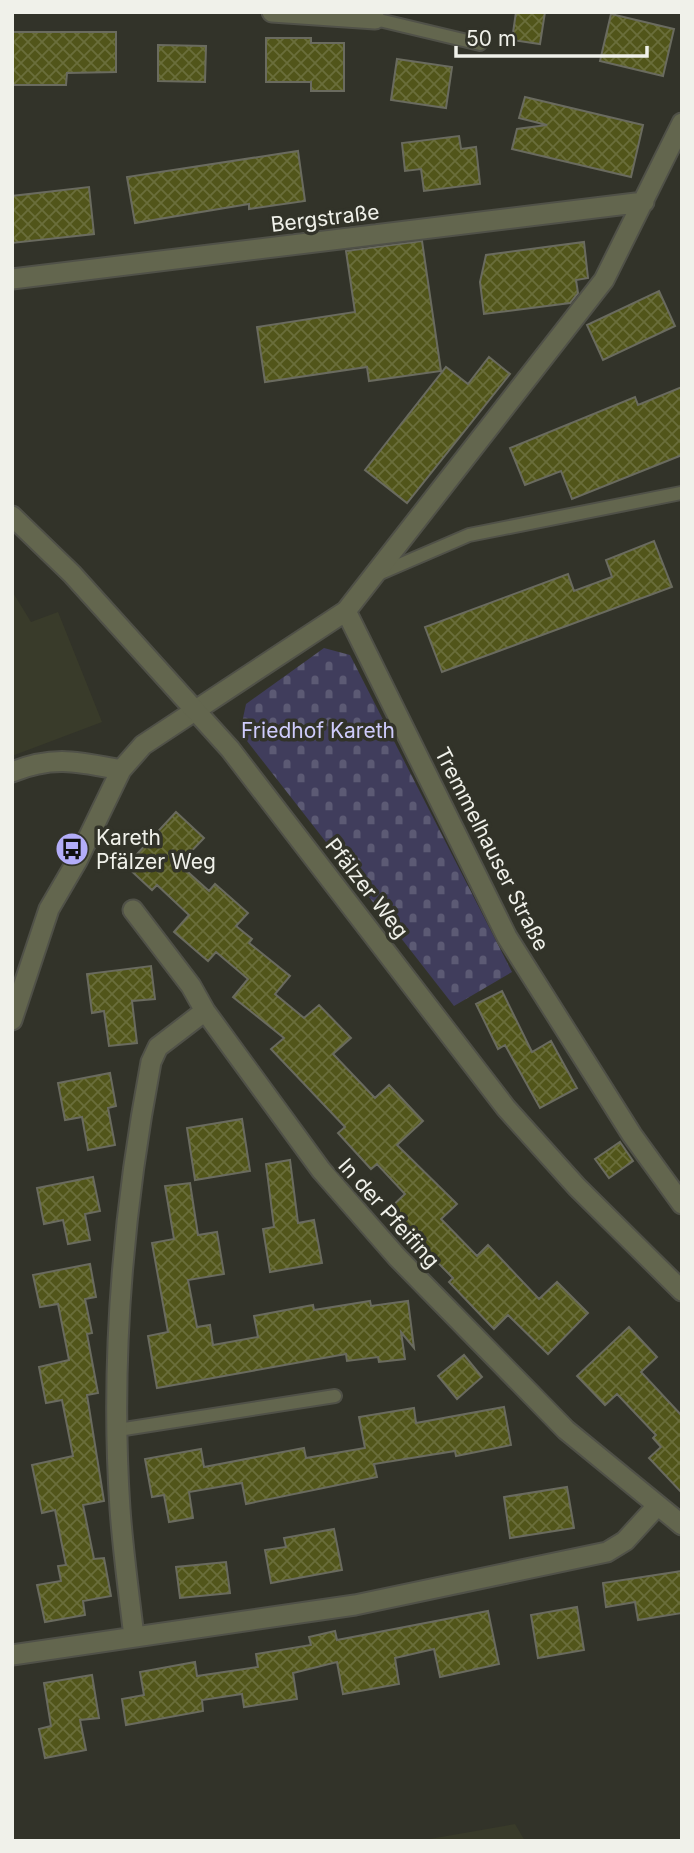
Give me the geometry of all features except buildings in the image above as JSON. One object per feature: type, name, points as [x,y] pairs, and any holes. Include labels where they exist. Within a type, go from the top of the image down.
[{"type":"street","points":[[271,12],[376,19]]},
{"type":"street","points":[[12,1020],[49,909],[77,861],[121,770],[143,745],[346,611],[604,280],[644,202],[676,148],[682,123]]},
{"type":"street","name":"Bergstraße","points":[[12,279],[644,202]]},
{"type":"street","name":"Pfälzer Weg","points":[[12,516],[72,574],[230,749],[506,1108],[578,1187],[682,1291]]},
{"type":"street","name":"Tremmelhauser Straße","points":[[346,611],[507,937],[632,1135],[682,1204]]},
{"type":"street","points":[[12,772],[34,763],[65,759],[121,770]]},
{"type":"street","name":"In der Pfeifing","points":[[133,910],[191,986],[205,1011],[321,1170],[397,1257],[565,1430],[682,1525]]},
{"type":"street","points":[[134,1637],[120,1509],[118,1430],[117,1348],[124,1228],[151,1062],[158,1047],[205,1011]]},
{"type":"street","points":[[12,1656],[355,1605],[607,1552],[625,1541],[657,1506]]},
{"type":"lane","points":[[376,19],[480,44]]},
{"type":"lane","points":[[373,577],[469,535],[681,493]]},
{"type":"lane","points":[[118,1430],[335,1396]]},
{"type":"shaded area","points":[[12,591],[31,622],[58,612],[102,722],[12,756]]},
{"type":"shaded area","points":[[515,1824],[525,1841],[418,1841]]},
{"type":"green space","name":"Friedhof Kareth","points":[[324,648],[350,655],[512,972],[454,1006],[240,732],[246,704]]},
{"type":"place","name":"Kareth Pfälzer Weg","points":[[72,849]]}]
